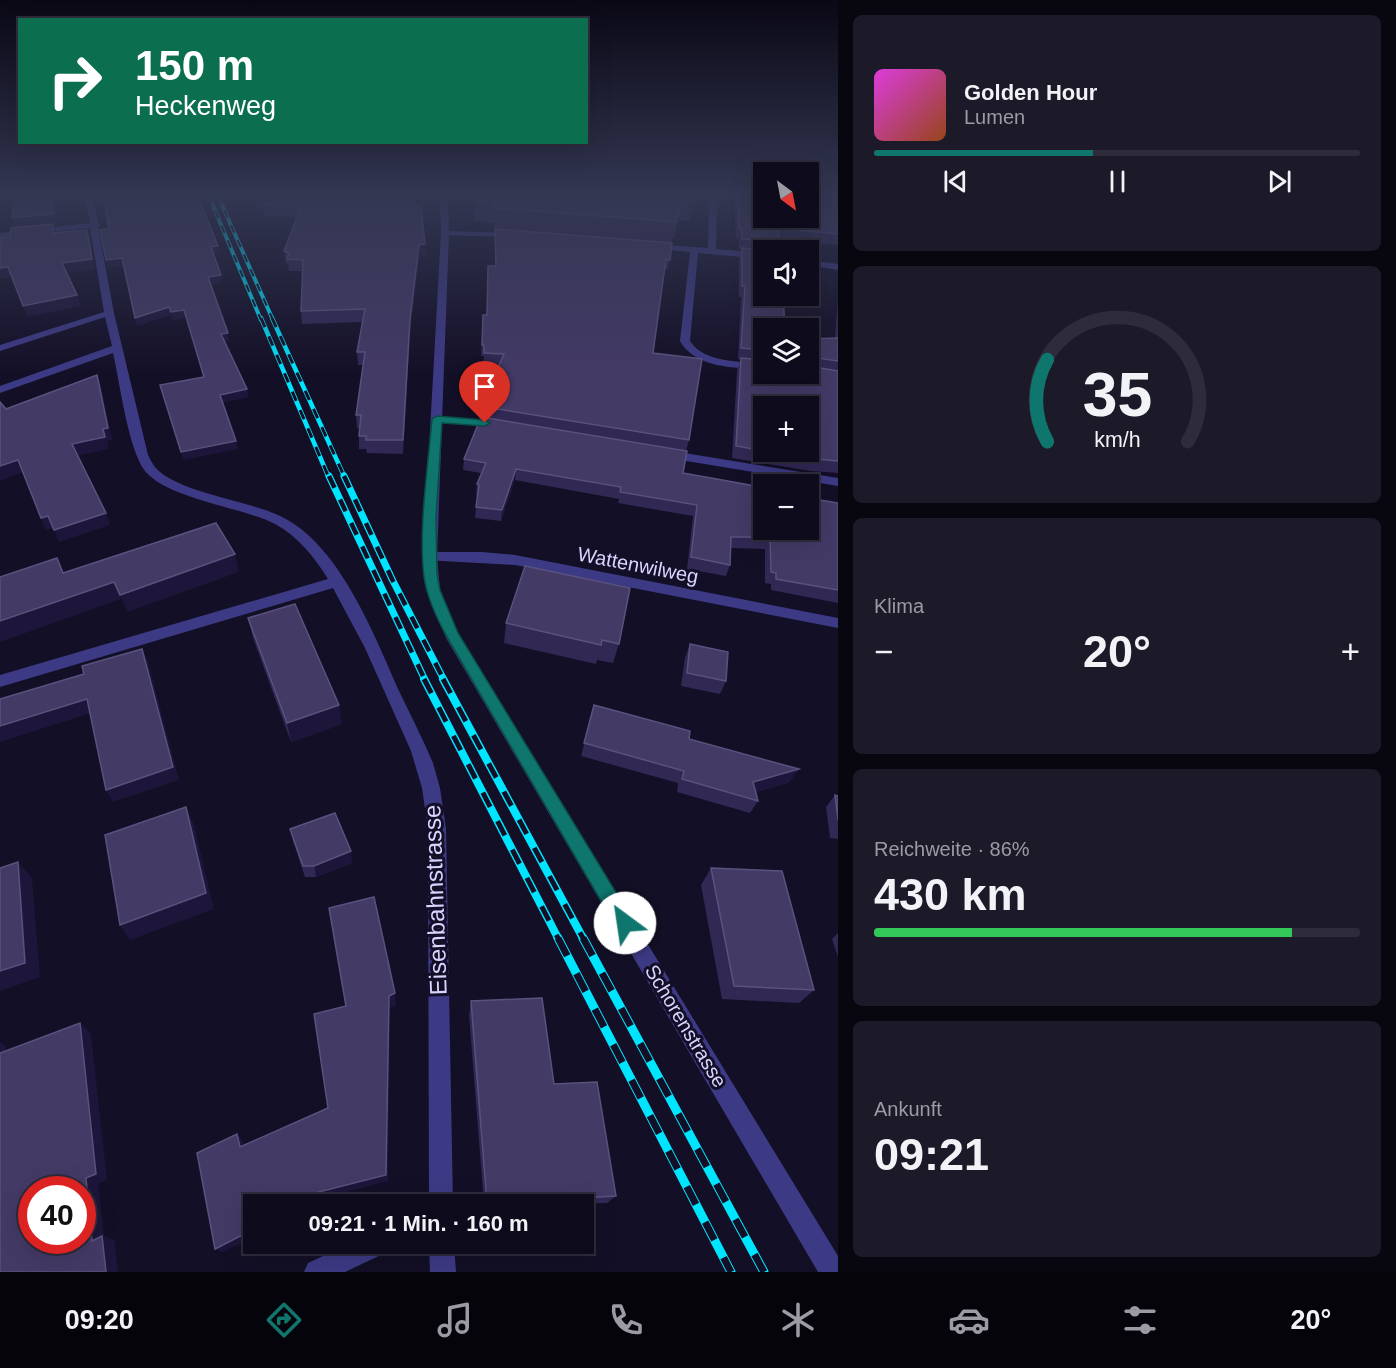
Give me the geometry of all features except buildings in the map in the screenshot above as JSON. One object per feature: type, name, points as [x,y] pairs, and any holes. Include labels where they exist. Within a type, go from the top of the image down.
[{"type":"street","name":"Eisenbahnstrasse","points":[[100,255],[109,313],[142,455],[152,470],[173,484],[250,508],[284,522],[308,544],[354,608],[418,749],[431,788],[437,829],[441,1194]]},
{"type":"street","name":"Schorenstrasse","points":[[444,255],[430,557],[433,590],[451,634],[833,1272]]},
{"type":"street","points":[[693,255],[685,341],[687,346],[702,357],[753,365]]},
{"type":"street","points":[[819,264],[838,267]]},
{"type":"street","points":[[0,348],[109,313]]},
{"type":"street","points":[[0,390],[117,348]]},
{"type":"street","points":[[437,419],[508,427]]},
{"type":"street","points":[[650,451],[838,482]]},
{"type":"street","name":"Wattenwilweg","points":[[430,557],[482,557],[515,561],[838,623]]},
{"type":"street","points":[[0,681],[336,582]]},
{"type":"street","points":[[317,1272],[355,1254]]},
{"type":"street","points":[[442,1254],[443,1272]]},
{"type":"railway","points":[[234,255],[261,320]]},
{"type":"railway","points":[[244,255],[273,320]]},
{"type":"railway","points":[[261,318],[329,478]]},
{"type":"railway","points":[[272,318],[345,478]]},
{"type":"railway","points":[[329,476],[425,680]]},
{"type":"railway","points":[[344,476],[392,579],[444,680]]},
{"type":"railway","points":[[424,679],[559,940]]},
{"type":"railway","points":[[443,679],[584,940]]},
{"type":"railway","points":[[558,938],[731,1272]]},
{"type":"railway","points":[[583,938],[764,1272]]},
{"type":"route","points":[[485,423],[437,419],[430,518],[430,574],[436,601],[451,634],[625,923]]}]
